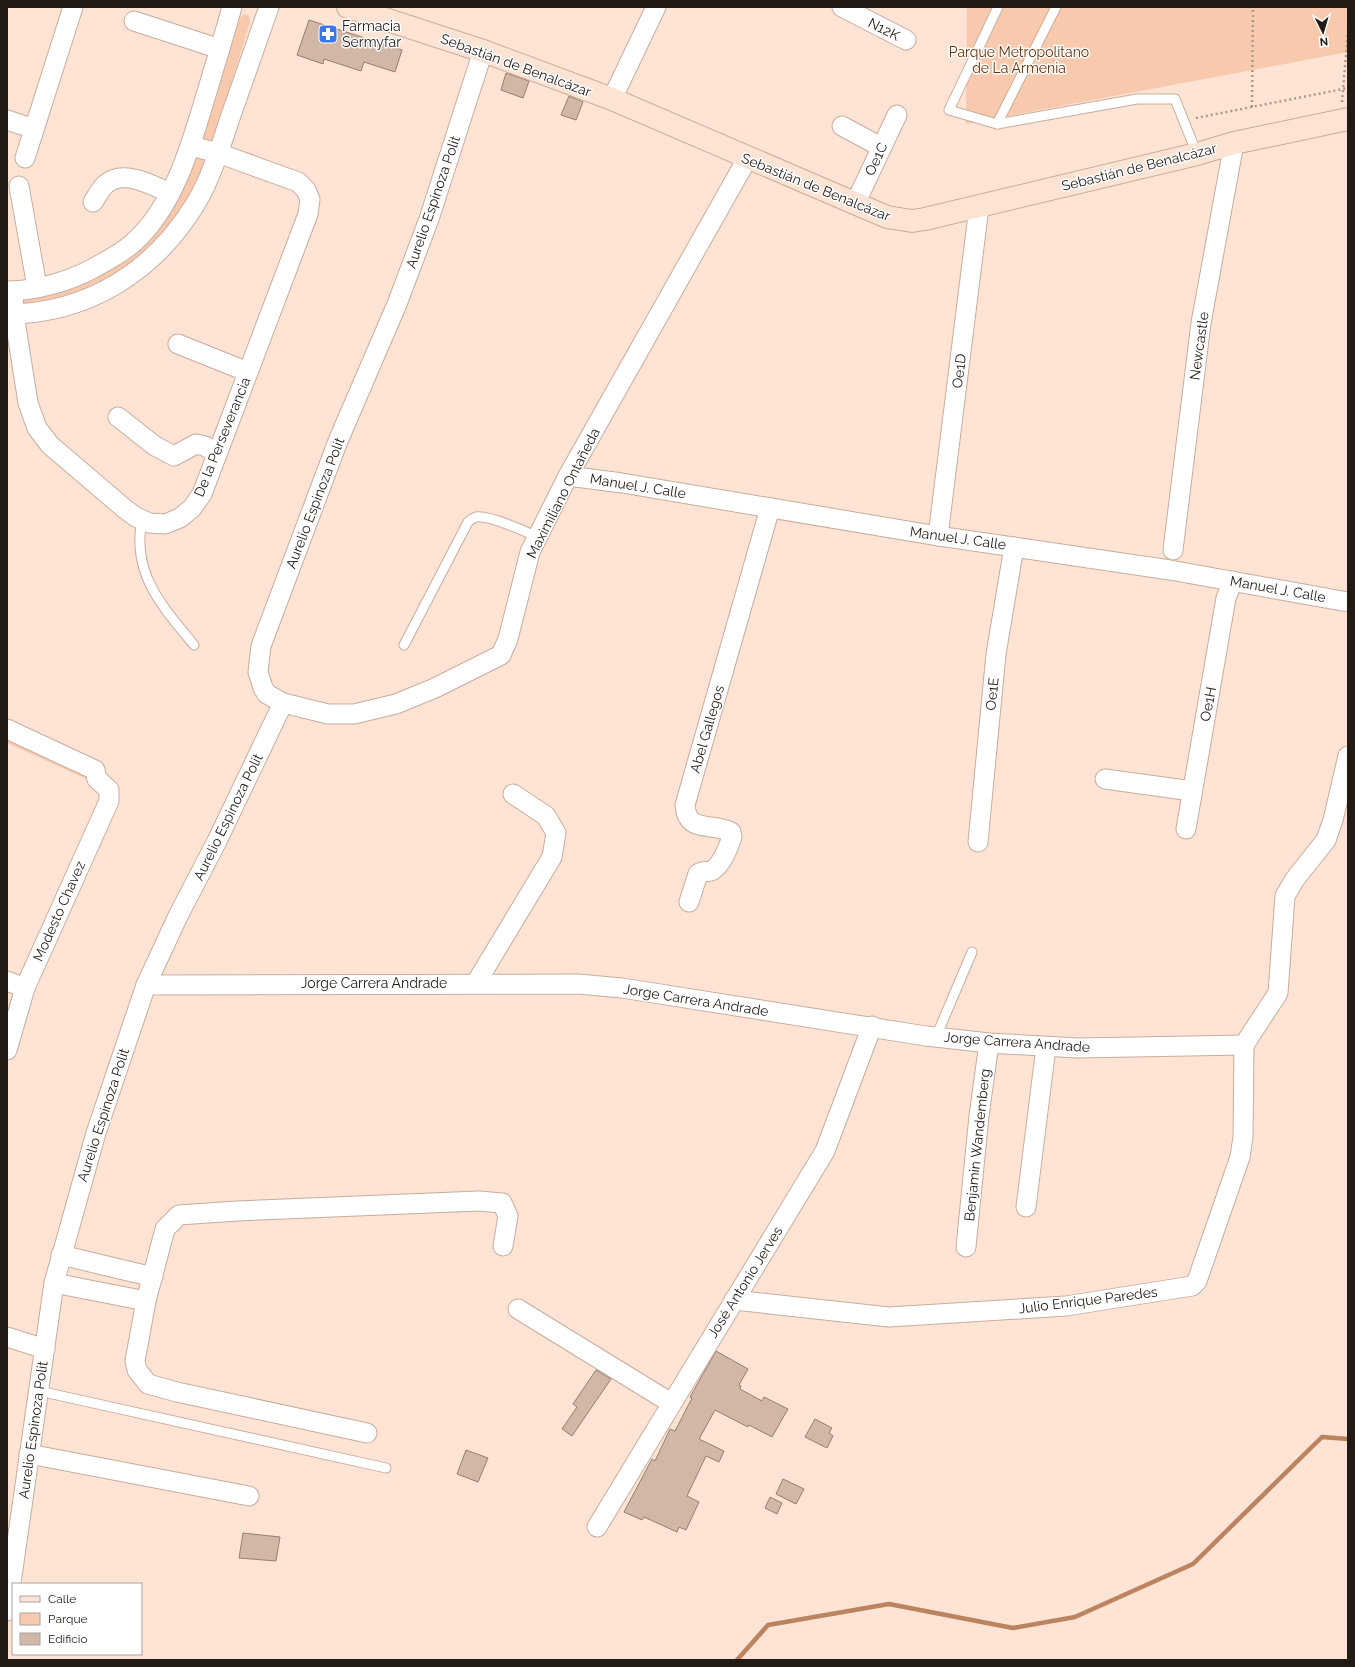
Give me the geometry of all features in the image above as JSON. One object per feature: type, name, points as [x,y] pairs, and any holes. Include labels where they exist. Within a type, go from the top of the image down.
[{"type":"main road","name":"Sebastián de Benalcázar","points":[[348,7],[483,51],[612,99],[747,159],[855,204],[887,217],[912,221],[979,207],[1197,154],[1234,143],[1344,119]]},
{"type":"street","points":[[25,158],[73,7]]},
{"type":"street","points":[[10,291],[58,283],[82,274],[114,257],[133,242],[154,218],[169,193],[191,146],[232,7]]},
{"type":"street","points":[[10,314],[52,309],[88,299],[120,283],[149,262],[177,231],[197,202],[218,153],[269,7]]},
{"type":"street","points":[[612,99],[656,7]]},
{"type":"street","name":"N12K","points":[[842,7],[906,40]]},
{"type":"street","points":[[134,21],[220,49]]},
{"type":"street","name":"Aurelio Espinoza Polit","points":[[7,1611],[54,1283],[96,1133],[146,985],[178,916],[217,841],[284,703],[267,694],[263,688],[258,672],[261,646],[338,441],[398,304],[429,219],[483,51]]},
{"type":"street","name":"Oe1C","points":[[855,204],[897,115]]},
{"type":"street","points":[[7,120],[34,129]]},
{"type":"street","points":[[842,126],[881,147]]},
{"type":"street","name":"Newcastle","points":[[1173,550],[1201,323],[1234,143]]},
{"type":"street","name":"De la Perseverancia","points":[[10,291],[10,314],[15,369],[41,434],[64,458],[142,520],[149,523],[166,524],[176,521],[188,512],[202,494],[308,214],[310,199],[302,186],[292,179],[218,153],[191,146]]},
{"type":"street","name":"Maximiliano Ontañeda","points":[[284,703],[328,714],[354,714],[368,712],[396,704],[435,688],[497,658],[504,651],[529,556],[537,537],[568,476],[747,159]]},
{"type":"street","points":[[93,202],[107,183],[121,178],[130,178],[169,193]]},
{"type":"street","points":[[18,186],[37,286]]},
{"type":"street","name":"Oe1D","points":[[938,536],[979,207]]},
{"type":"street","points":[[178,344],[248,372]]},
{"type":"street","points":[[118,417],[155,446],[174,456],[196,444],[204,446],[217,454]]},
{"type":"street","name":"Manuel J. Calle","points":[[568,476],[622,483],[938,536],[1233,581],[1348,602]]},
{"type":"street","name":"Abel Gallegos","points":[[689,902],[698,874],[702,871],[712,871],[728,850],[732,837],[731,832],[725,829],[690,822],[686,815],[685,805],[770,508]]},
{"type":"street","name":"Oe1E","points":[[978,842],[996,654],[1014,547]]},
{"type":"street","name":"Oe1H","points":[[1186,829],[1226,598],[1233,581]]},
{"type":"street","name":"Modesto Chavez","points":[[7,730],[95,770],[97,779],[109,790],[109,801],[24,988],[7,1050]]},
{"type":"street","points":[[7,743],[89,780],[97,779]]},
{"type":"street","points":[[1244,1045],[1278,993],[1285,896],[1295,879],[1326,840],[1333,820],[1348,756]]},
{"type":"street","points":[[1105,779],[1192,791]]},
{"type":"street","points":[[476,983],[552,857],[556,833],[546,816],[513,794]]},
{"type":"street","points":[[7,981],[24,988]]},
{"type":"street","name":"Jorge Carrera Andrade","points":[[146,985],[572,983],[622,988],[936,1037],[988,1043],[1046,1047],[1244,1045]]},
{"type":"street","name":"José Antonio Jerves","points":[[598,1527],[671,1403],[825,1151],[872,1026]]},
{"type":"street","name":"Benjamin Wandemberg","points":[[966,1247],[978,1124],[988,1043]]},
{"type":"street","name":"Julio Enrique Paredes","points":[[734,1300],[889,1317],[1066,1306],[1192,1286],[1197,1281],[1240,1157],[1243,1137],[1244,1045]]},
{"type":"street","points":[[1026,1207],[1046,1047]]},
{"type":"street","points":[[367,1433],[177,1392],[148,1384],[137,1370],[135,1361],[146,1301],[165,1229],[178,1215],[245,1210],[479,1201],[502,1203],[508,1216],[503,1246]]},
{"type":"street","points":[[61,1255],[153,1276]]},
{"type":"street","points":[[86,1290],[93,1263]]},
{"type":"street","points":[[54,1283],[146,1301]]},
{"type":"street","points":[[518,1308],[671,1403]]},
{"type":"street","points":[[15,1340],[45,1349]]},
{"type":"street","points":[[29,1454],[249,1496]]},
{"type":"lane","points":[[998,7],[949,110],[997,124],[1137,99],[1175,99],[1197,154]]},
{"type":"lane","points":[[997,124],[1056,7]]},
{"type":"lane","points":[[404,645],[468,522],[474,517],[482,517],[520,529],[537,537]]},
{"type":"lane","points":[[142,520],[140,531],[142,563],[149,584],[158,601],[194,645]]},
{"type":"lane","points":[[936,1037],[972,952]]},
{"type":"lane","points":[[39,1391],[386,1468]]},
{"type":"path","points":[[1252,107],[1253,7]]},
{"type":"path","points":[[1344,119],[1343,89],[1348,31]]},
{"type":"path","points":[[1183,121],[1348,88]]},
{"type":"green space","name":"Parque Metropolitano de La Armenia","points":[[967,7],[1348,7],[1348,52],[966,124]]},
{"type":"green space","points":[[244,14],[249,16],[250,22],[215,137],[210,140],[205,139],[203,134],[240,18]]},
{"type":"green space","points":[[198,156],[203,157],[204,163],[183,209],[170,229],[127,270],[82,294],[28,307],[23,303],[22,299],[101,273]]},
{"type":"green space","points":[[7,729],[95,770],[89,780],[7,743]]},
{"type":"building","points":[[309,20],[402,50],[395,72],[364,62],[361,71],[324,59],[323,64],[297,55]]},
{"type":"building","points":[[506,73],[529,81],[523,98],[501,90]]},
{"type":"building","points":[[569,96],[583,102],[576,120],[561,115]]},
{"type":"building","points":[[716,1351],[748,1369],[739,1385],[741,1386],[740,1389],[762,1401],[764,1397],[788,1409],[772,1437],[749,1425],[748,1427],[715,1410],[699,1439],[724,1451],[719,1462],[706,1456],[687,1496],[699,1502],[686,1530],[679,1527],[677,1532],[644,1517],[642,1520],[624,1512],[652,1459],[655,1461],[670,1429],[675,1431],[692,1398],[690,1397]]},
{"type":"building","points":[[596,1370],[611,1379],[572,1436],[562,1429],[577,1407],[573,1404]]},
{"type":"building","points":[[815,1419],[832,1428],[829,1433],[833,1436],[827,1448],[805,1437]]},
{"type":"building","points":[[466,1450],[488,1458],[478,1482],[457,1474]]},
{"type":"building","points":[[783,1479],[804,1489],[796,1504],[776,1494]]},
{"type":"building","points":[[770,1497],[782,1503],[777,1514],[765,1508]]},
{"type":"building","points":[[243,1533],[280,1537],[276,1561],[239,1558]]},
{"type":"waterway","points":[[737,1660],[768,1625],[889,1604],[1013,1628],[1075,1617],[1193,1564],[1322,1437],[1348,1439]]},
{"type":"place","name":"Farmacia Sermyfar","points":[[328,34]]}]
